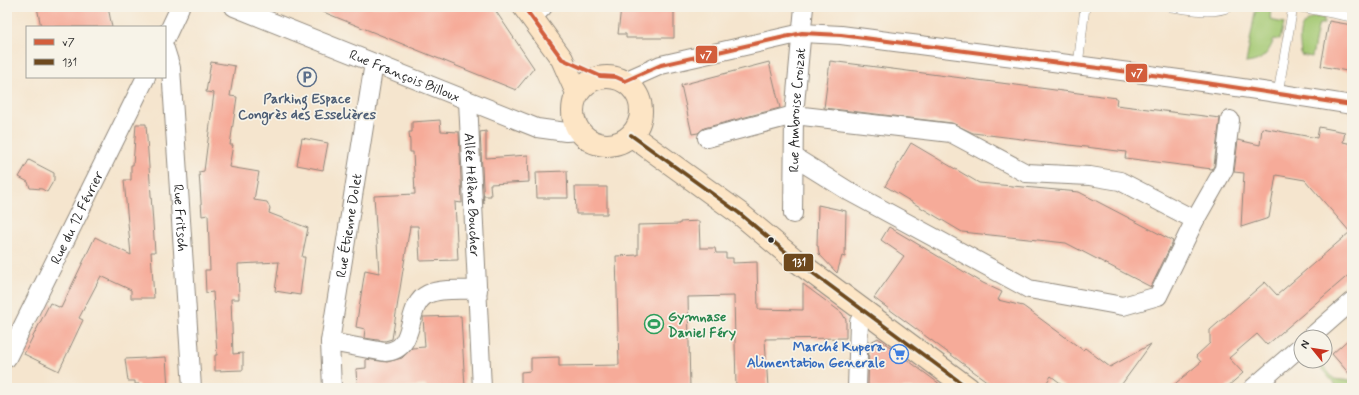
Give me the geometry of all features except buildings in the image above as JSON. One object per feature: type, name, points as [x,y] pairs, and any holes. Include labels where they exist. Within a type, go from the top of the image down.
[{"type":"street","points":[[166,37],[180,7]]},
{"type":"street","name":"Rue François Billoux","points":[[234,7],[537,128],[566,132],[579,131]]},
{"type":"street","name":"Rue Ambroise Croizat","points":[[793,214],[794,115],[804,7]]},
{"type":"street","points":[[533,11],[562,59],[577,93]]},
{"type":"street","points":[[625,81],[661,64],[802,34],[841,35],[1078,65],[1352,105]]},
{"type":"street","name":"Rue Fritsch","points":[[166,52],[171,68],[192,388]]},
{"type":"street","points":[[562,59],[600,76],[616,77],[625,81],[635,92],[641,107],[637,127],[631,135],[621,142],[610,145],[598,144],[587,140],[579,131],[574,122],[572,111],[577,93],[585,84],[600,76]]},
{"type":"street","name":"Rue Étienne Dolet","points":[[332,388],[330,342],[374,63]]},
{"type":"street","name":"Rue du 12 Février","points":[[7,358],[146,78]]},
{"type":"street","name":"Allée Hélène Boucher","points":[[468,101],[482,388]]},
{"type":"street","points":[[707,138],[794,115],[951,133],[1026,173],[1090,176],[1120,181],[1195,220]]},
{"type":"street","points":[[794,157],[850,192],[1029,289],[1123,306],[1158,296],[1195,220],[1224,169],[1230,120]]},
{"type":"street","points":[[631,135],[739,213],[794,259],[968,388]]},
{"type":"street","points":[[330,342],[391,352],[401,345],[409,334],[415,307],[424,296],[435,292],[478,290]]},
{"type":"street","points":[[1320,329],[1352,301]]},
{"type":"street","points":[[857,388],[859,322],[866,312]]},
{"type":"street","points":[[1253,388],[1293,353]]},
{"type":"lane","points":[[1078,65],[1085,7]]},
{"type":"lane","points":[[1171,7],[1211,11],[1222,10],[1229,7]]},
{"type":"lane","points":[[1278,93],[1293,7]]},
{"type":"lane","points":[[1301,7],[1352,17]]},
{"type":"green space","points":[[1256,7],[1271,7],[1270,20],[1284,23],[1280,40],[1274,39],[1270,49],[1261,59],[1246,63]]},
{"type":"green space","points":[[1314,17],[1324,18],[1324,24],[1319,24],[1312,57],[1301,55],[1301,29],[1308,20]]},
{"type":"green space","points":[[1322,369],[1326,369],[1334,379],[1352,381],[1352,388],[1338,388]]},
{"type":"transit line","name":"v7","points":[[524,7],[562,59],[600,76],[616,77],[625,81],[661,65],[802,33],[841,35],[1160,76],[1352,105]]},
{"type":"transit line","name":"131","points":[[631,135],[739,213],[794,259],[968,388]]},
{"type":"place","name":"Parking Espace Congrès des Esselières","points":[[307,77]]},
{"type":"place","name":"Gymnase Daniel Féry","points":[[654,324]]},
{"type":"place","name":"Marché Kupera Alimentation Generale","points":[[899,354]]}]
